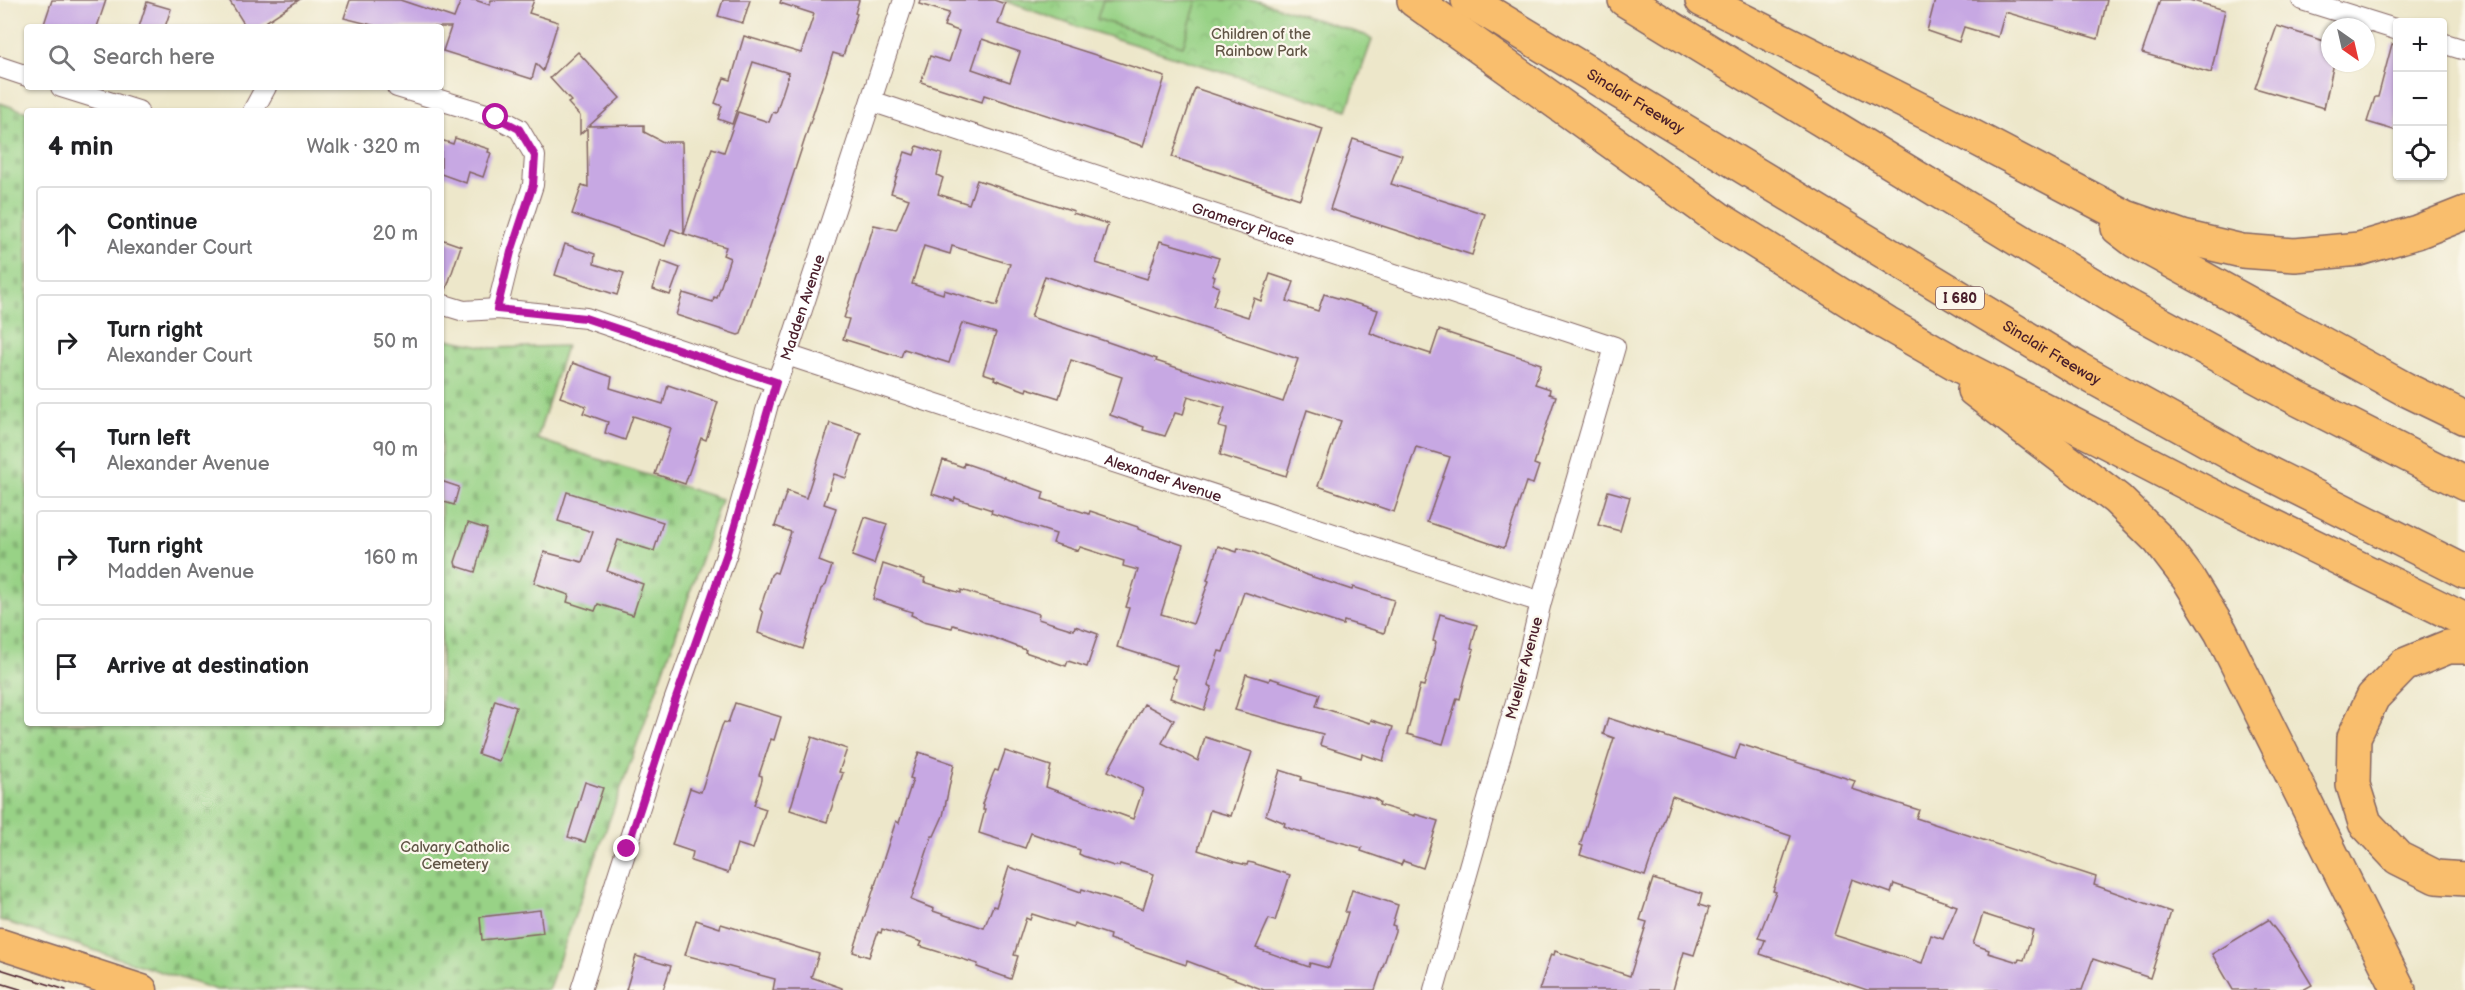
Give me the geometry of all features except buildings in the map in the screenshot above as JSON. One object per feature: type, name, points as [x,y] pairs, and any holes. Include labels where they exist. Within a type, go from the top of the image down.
[{"type":"highway","points":[[1414,0],[1718,218],[1887,324],[1969,370],[2202,491],[2465,620]]},
{"type":"highway","name":"Sinclair Freeway","points":[[1468,0],[2078,369],[2252,465],[2465,572]]},
{"type":"highway","points":[[1626,0],[2124,304],[2298,399],[2465,484]]},
{"type":"highway","points":[[1702,0],[1949,124],[2126,217],[2183,237],[2242,251],[2295,255],[2359,249],[2417,232],[2465,213]]},
{"type":"highway","points":[[2046,176],[2135,241],[2405,389],[2465,418]]},
{"type":"highway","points":[[1887,324],[2117,499],[2159,540],[2188,578],[2221,632],[2399,990]]},
{"type":"highway","points":[[2465,647],[2448,647],[2404,665],[2373,697],[2354,737],[2353,785],[2365,823],[2398,858],[2436,877],[2465,879]]},
{"type":"main road","points":[[0,944],[142,990]]},
{"type":"street","name":"Madden Avenue","points":[[581,990],[674,704],[727,553],[776,382],[787,355],[904,0]]},
{"type":"street","points":[[2302,0],[2393,29]]},
{"type":"street","points":[[2447,45],[2465,50]]},
{"type":"street","points":[[0,68],[24,75]]},
{"type":"street","points":[[71,90],[128,108]]},
{"type":"street","points":[[255,108],[264,90]]},
{"type":"street","points":[[407,90],[496,117],[519,129],[535,156],[533,185],[511,252],[497,309]]},
{"type":"street","name":"Gramercy Place","points":[[871,101],[1615,347]]},
{"type":"street","points":[[444,305],[464,311],[497,309],[585,318],[776,382]]},
{"type":"street","name":"Mueller Avenue","points":[[1434,990],[1541,602],[1615,347]]},
{"type":"street","name":"Alexander Avenue","points":[[787,355],[1541,602]]},
{"type":"green space","name":"Children of the Rainbow Park","points":[[1002,0],[1257,0],[1365,35],[1372,40],[1347,110],[1078,27]]},
{"type":"green space","points":[[1103,0],[1197,0],[1183,46],[1097,19]]},
{"type":"green space","name":"Calvary Catholic Cemetery","points":[[0,103],[24,111],[24,726],[444,726],[444,339],[492,348],[566,346],[537,439],[721,499],[674,641],[548,990],[217,990],[0,920]]},
{"type":"tram line","points":[[0,969],[66,990]]},
{"type":"tram line","points":[[0,983],[23,990]]},
{"type":"route","points":[[496,117],[519,129],[535,156],[533,185],[511,252],[497,309],[585,318],[776,382],[727,553],[674,704],[627,849]]}]
